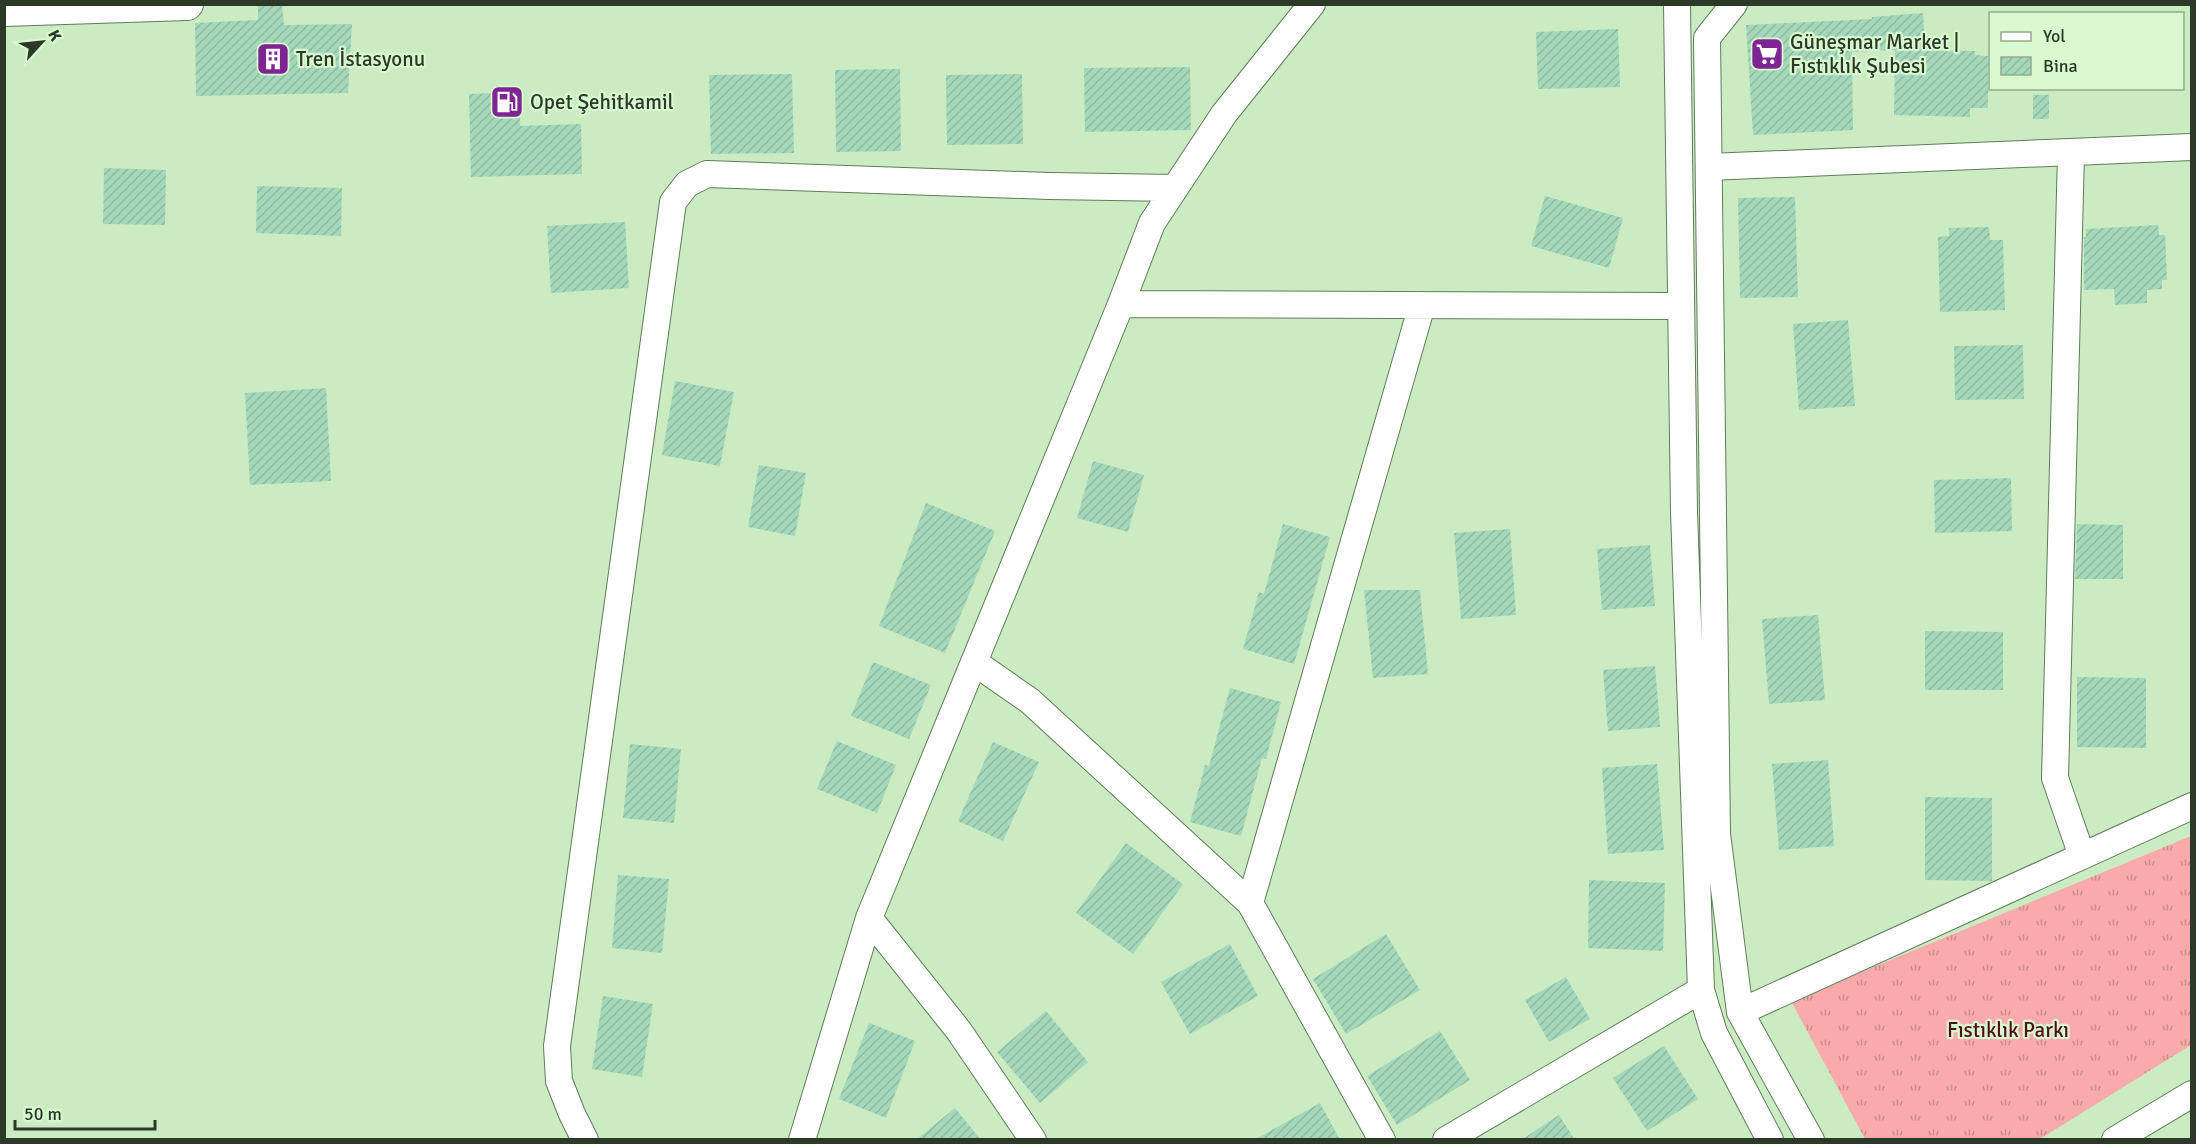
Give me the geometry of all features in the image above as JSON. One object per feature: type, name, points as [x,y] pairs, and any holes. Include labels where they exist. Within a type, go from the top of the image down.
[{"type":"main road","points":[[4,10],[187,4]]},
{"type":"street","points":[[802,1140],[869,918],[1121,304],[1152,223],[1224,114],[1312,4]]},
{"type":"street","points":[[1677,4],[1684,512],[1701,990],[1714,1033],[1770,1140]]},
{"type":"street","points":[[1734,4],[1707,38],[1717,834],[1740,1012],[1810,1140]]},
{"type":"street","points":[[1708,167],[2192,147]]},
{"type":"street","points":[[2071,153],[2055,778],[2082,856]]},
{"type":"street","points":[[585,1140],[559,1080],[557,1046],[673,202],[687,184],[707,174],[1175,188]]},
{"type":"street","points":[[1121,304],[1681,306]]},
{"type":"street","points":[[1250,903],[1422,305]]},
{"type":"street","points":[[974,662],[1030,701],[1250,903],[1382,1140]]},
{"type":"street","points":[[1740,1012],[2192,806]]},
{"type":"street","points":[[869,918],[959,1031],[1033,1140]]},
{"type":"street","points":[[1446,1140],[1701,990]]},
{"type":"street","points":[[2115,1140],[2192,1094]]},
{"type":"green space","name":"Fıstıklık Parkı","points":[[2191,836],[2191,1045],[2040,1139],[1865,1139],[1791,1001]]},
{"type":"building","name":"Tren İstasyonu","points":[[258,4],[282,4],[284,25],[352,24],[348,93],[196,96],[195,23],[258,20]]},
{"type":"building","points":[[1923,13],[1925,50],[1975,51],[1975,55],[1988,56],[1988,108],[1970,108],[1970,117],[1894,115],[1895,50],[1852,52],[1853,130],[1753,135],[1746,25],[1872,19],[1872,17]]},
{"type":"building","points":[[1618,29],[1620,87],[1538,89],[1536,32]]},
{"type":"building","points":[[1190,67],[1191,130],[1085,132],[1084,68]]},
{"type":"building","points":[[900,69],[901,151],[836,152],[835,70]]},
{"type":"building","points":[[792,74],[794,153],[711,154],[709,75]]},
{"type":"building","points":[[1022,74],[1023,144],[947,145],[946,75]]},
{"type":"building","points":[[519,92],[520,126],[581,124],[582,174],[471,177],[469,94]]},
{"type":"building","points":[[2033,95],[2049,95],[2049,119],[2033,119]]},
{"type":"building","points":[[104,168],[166,170],[165,225],[103,224]]},
{"type":"building","points":[[257,186],[342,188],[341,236],[256,233]]},
{"type":"building","points":[[1545,196],[1623,218],[1609,268],[1531,246]]},
{"type":"building","points":[[1795,197],[1798,297],[1740,298],[1738,198]]},
{"type":"building","points":[[625,222],[629,288],[551,293],[547,226]]},
{"type":"building","points":[[2158,225],[2159,235],[2165,235],[2167,280],[2162,280],[2162,289],[2147,290],[2147,303],[2115,305],[2114,289],[2084,290],[2086,229]]},
{"type":"building","points":[[1989,227],[1990,240],[2003,240],[2005,310],[1940,312],[1938,237],[1949,236],[1949,228]]},
{"type":"building","points":[[1848,320],[1855,406],[1799,410],[1793,324]]},
{"type":"building","points":[[2023,345],[2024,399],[1955,400],[1954,346]]},
{"type":"building","points":[[675,381],[734,392],[720,466],[662,455]]},
{"type":"building","points":[[326,388],[331,481],[250,485],[245,393]]},
{"type":"building","points":[[1093,461],[1144,475],[1128,532],[1077,518]]},
{"type":"building","points":[[759,465],[806,473],[795,536],[748,527]]},
{"type":"building","points":[[2011,478],[2012,531],[1935,533],[1934,480]]},
{"type":"building","points":[[926,503],[995,531],[945,653],[879,626]]},
{"type":"building","points":[[1283,524],[1330,537],[1294,664],[1243,649],[1259,592],[1264,594]]},
{"type":"building","points":[[2077,524],[2123,525],[2123,579],[2075,579]]},
{"type":"building","points":[[1510,529],[1516,615],[1461,619],[1454,533]]},
{"type":"building","points":[[1650,545],[1655,606],[1602,610],[1597,549]]},
{"type":"building","points":[[1364,590],[1420,590],[1428,674],[1373,678]]},
{"type":"building","points":[[1818,615],[1825,700],[1769,704],[1762,619]]},
{"type":"building","points":[[1925,631],[2003,632],[2003,690],[1925,690]]},
{"type":"building","points":[[873,662],[931,685],[909,739],[851,716]]},
{"type":"building","points":[[1655,666],[1660,727],[1608,731],[1603,670]]},
{"type":"building","points":[[2077,677],[2146,678],[2146,748],[2077,747]]},
{"type":"building","points":[[1230,688],[1281,702],[1266,759],[1262,758],[1241,836],[1190,822],[1205,765],[1209,766]]},
{"type":"building","points":[[837,741],[896,765],[877,813],[817,789]]},
{"type":"building","points":[[993,742],[1039,762],[1003,841],[958,821]]},
{"type":"building","points":[[630,744],[681,749],[674,823],[623,818]]},
{"type":"building","points":[[1828,760],[1834,846],[1779,850],[1772,764]]},
{"type":"building","points":[[1657,764],[1664,850],[1608,854],[1602,768]]},
{"type":"building","points":[[1925,797],[1992,798],[1992,881],[1925,880]]},
{"type":"building","points":[[1126,843],[1183,884],[1133,954],[1076,913]]},
{"type":"building","points":[[618,875],[669,879],[662,953],[612,948]]},
{"type":"building","points":[[1589,880],[1665,883],[1663,951],[1588,948]]},
{"type":"building","points":[[1386,934],[1420,990],[1346,1034],[1313,979]]},
{"type":"building","points":[[1230,944],[1258,996],[1190,1034],[1161,982]]},
{"type":"building","points":[[1566,977],[1590,1019],[1549,1042],[1525,1000]]},
{"type":"building","points":[[603,996],[653,1004],[642,1077],[592,1069]]},
{"type":"building","points":[[1046,1011],[1088,1062],[1040,1103],[997,1052]]},
{"type":"building","points":[[869,1023],[915,1041],[886,1118],[839,1099]]},
{"type":"building","points":[[1440,1031],[1470,1080],[1397,1125],[1367,1076]]},
{"type":"building","points":[[1664,1046],[1698,1099],[1647,1131],[1613,1078]]},
{"type":"building","points":[[1320,1103],[1340,1140],[1254,1140]]},
{"type":"building","points":[[955,1108],[981,1140],[916,1140]]},
{"type":"building","points":[[1559,1115],[1575,1140],[1521,1140]]},
{"type":"place","name":"Güneşmar Market | Fıstıklık Şubesi","points":[[1767,54]]},
{"type":"place","name":"Tren İstasyonu","points":[[273,59]]},
{"type":"place","name":"Opet Şehitkamil","points":[[507,102]]}]
